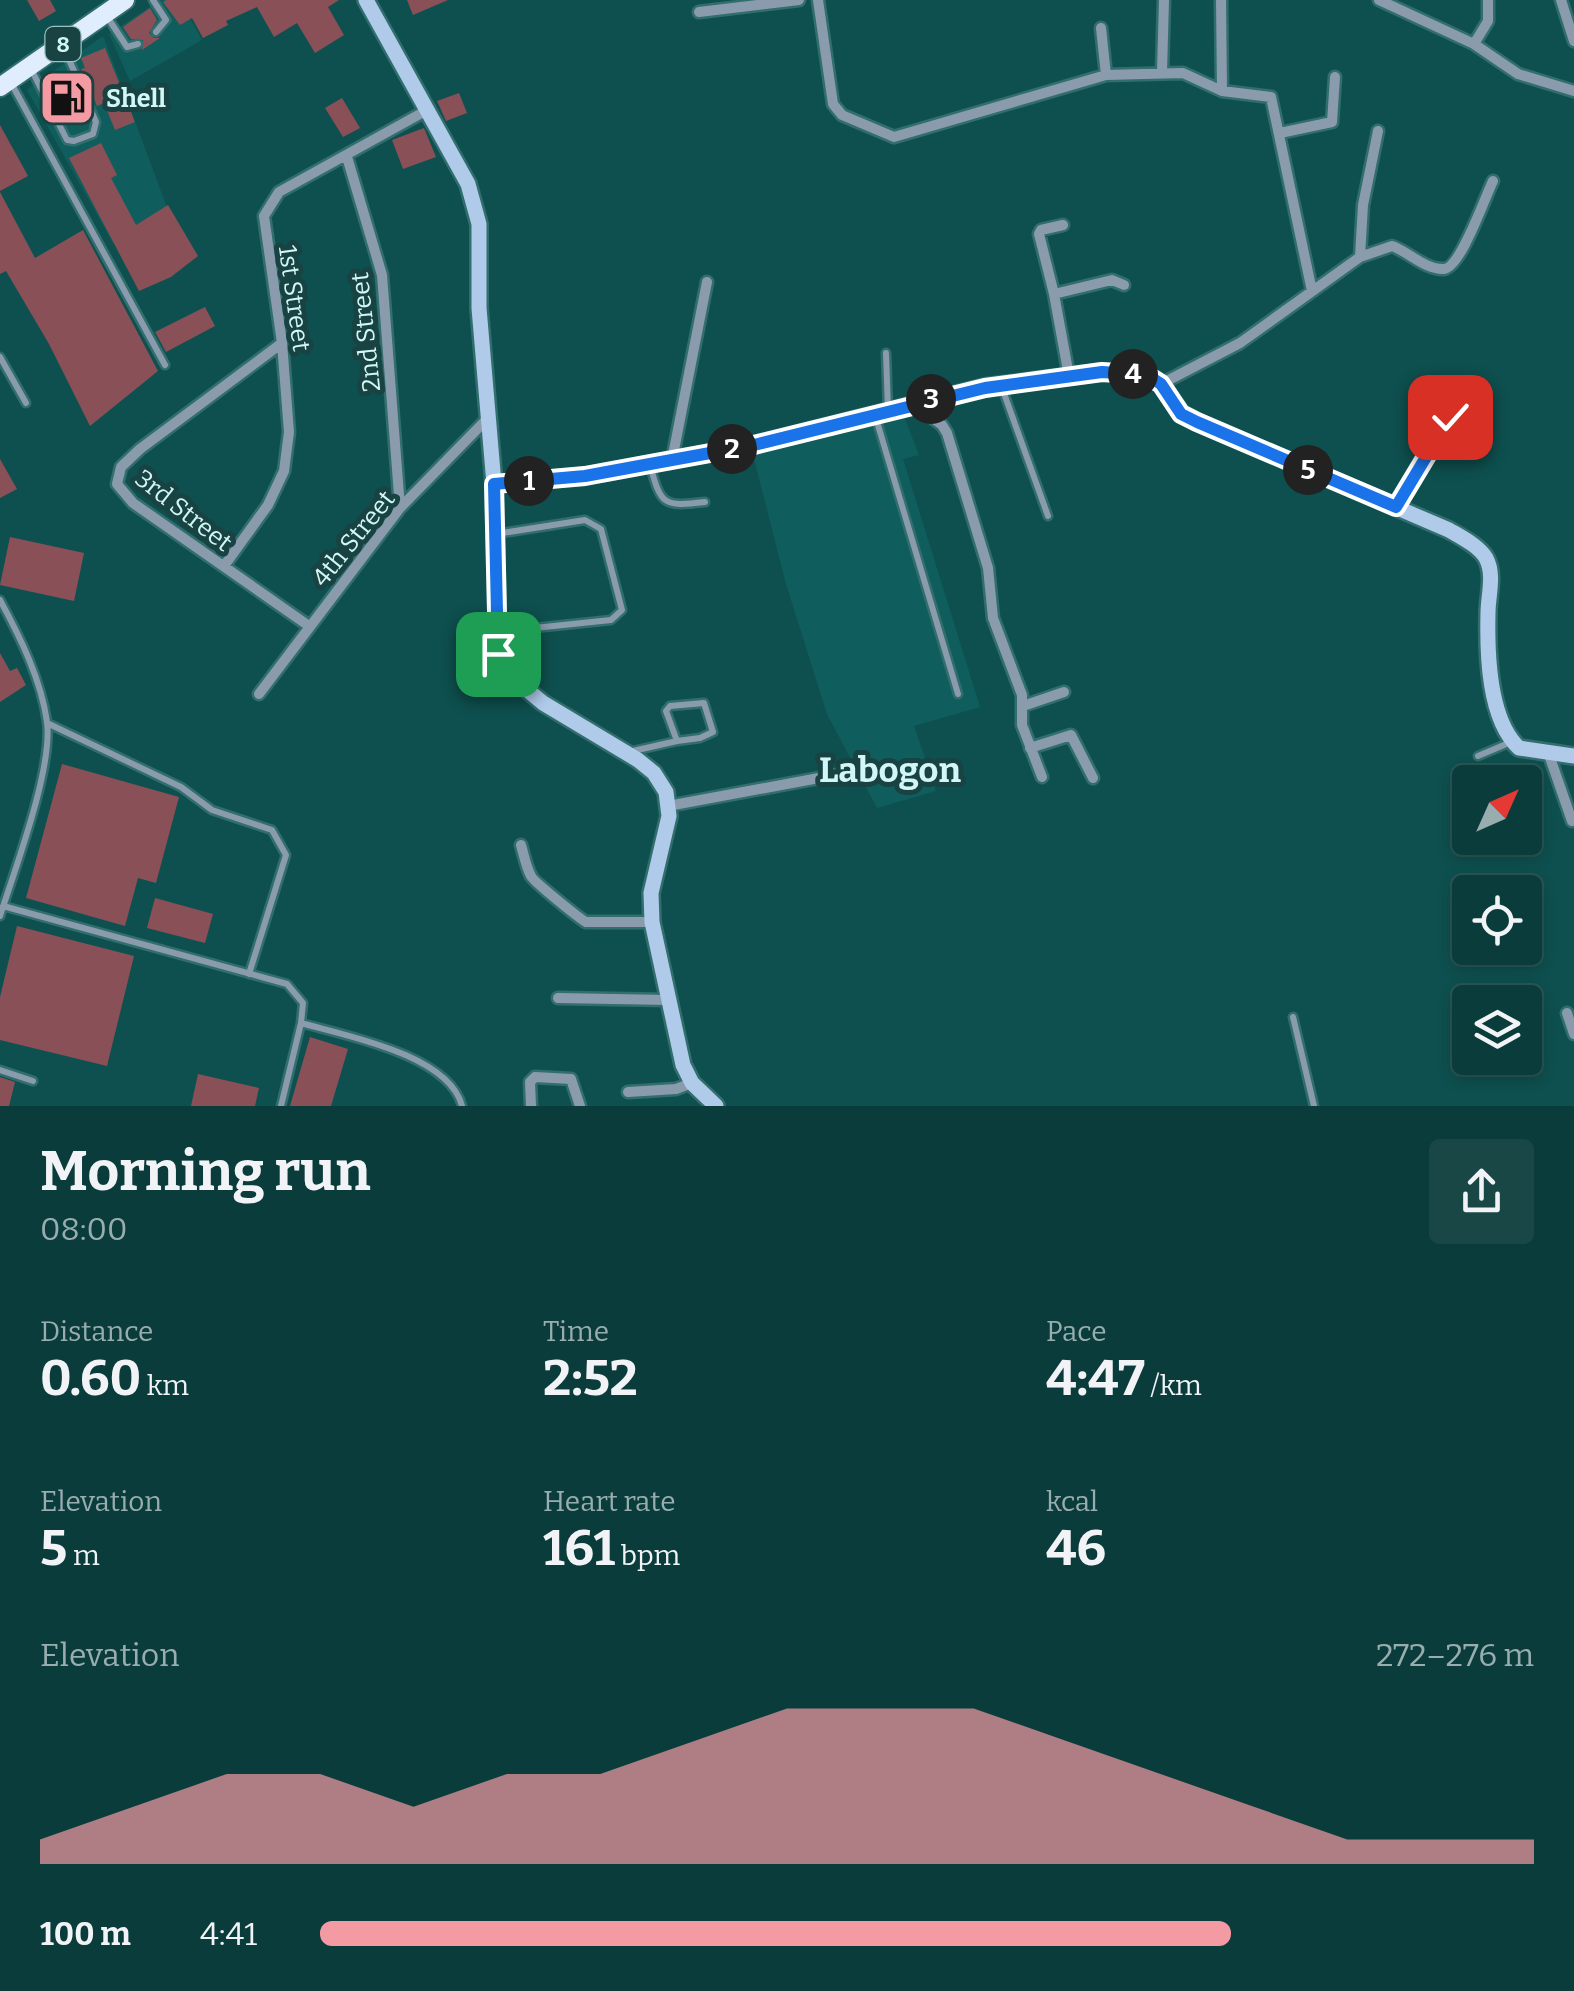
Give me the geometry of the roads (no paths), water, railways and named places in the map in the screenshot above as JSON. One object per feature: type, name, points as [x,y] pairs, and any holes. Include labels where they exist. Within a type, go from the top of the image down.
[{"type":"main road","name":"8","points":[[5,84],[125,0]]},
{"type":"street","points":[[366,0],[468,184],[479,224],[480,308],[494,484],[498,654],[513,678],[543,704],[627,753],[654,774],[666,792],[669,816],[650,892],[652,922],[683,1066],[692,1084],[716,1106]]},
{"type":"street","points":[[699,12],[799,0]]},
{"type":"street","points":[[818,0],[833,104],[842,115],[894,138],[1106,75],[1184,73],[1222,92],[1271,97],[1312,290]]},
{"type":"street","points":[[1162,72],[1164,0]]},
{"type":"street","points":[[1221,0],[1222,92]]},
{"type":"street","points":[[1380,0],[1474,44],[1518,74],[1574,90]]},
{"type":"street","points":[[1474,44],[1488,21],[1488,0]]},
{"type":"street","points":[[1562,0],[1574,41]]},
{"type":"street","points":[[1101,28],[1106,75]]},
{"type":"street","points":[[1280,134],[1332,122],[1335,77]]},
{"type":"street","name":"1st Street","points":[[224,566],[268,504],[284,472],[289,432],[282,343],[264,216],[279,192],[428,109]]},
{"type":"street","points":[[1360,257],[1363,204],[1378,131]]},
{"type":"street","name":"2nd Street","points":[[347,157],[382,275],[400,508]]},
{"type":"street","points":[[1161,384],[1240,343],[1360,257],[1392,246],[1424,263],[1450,268],[1462,250],[1492,180]]},
{"type":"street","points":[[1063,224],[1040,230],[1039,234],[1069,376]]},
{"type":"street","points":[[1054,294],[1112,280],[1124,286]]},
{"type":"street","points":[[672,460],[706,282]]},
{"type":"street","name":"3rd Street","points":[[282,343],[140,449],[122,467],[117,484],[133,503],[309,626]]},
{"type":"street","points":[[494,484],[585,476],[754,445],[914,403],[1001,385],[1102,372],[1147,375],[1161,384],[1181,414],[1449,530],[1479,550],[1491,576],[1488,614],[1496,710],[1519,748],[1574,756]]},
{"type":"street","points":[[914,403],[947,434],[988,568],[993,618],[1023,706],[1022,725],[1042,777]]},
{"type":"street","name":"4th Street","points":[[258,694],[400,508],[490,416]]},
{"type":"street","points":[[1396,507],[1450,417]]},
{"type":"street","points":[[1023,706],[1064,692]]},
{"type":"street","points":[[1030,748],[1070,735],[1093,778]]},
{"type":"street","points":[[1548,752],[1572,822]]},
{"type":"street","points":[[668,806],[835,775]]},
{"type":"street","points":[[521,845],[534,881],[577,917],[586,922],[652,922]]},
{"type":"street","points":[[558,998],[669,1000]]},
{"type":"street","points":[[1567,1013],[1574,1034]]},
{"type":"street","points":[[531,1106],[530,1082],[535,1077],[571,1078],[580,1106]]},
{"type":"street","points":[[628,1092],[692,1084]]},
{"type":"lane","points":[[153,0],[166,20],[156,32]]},
{"type":"lane","points":[[105,14],[127,47],[138,44]]},
{"type":"lane","points":[[29,66],[67,140],[93,134],[96,122],[62,44]]},
{"type":"lane","points":[[5,84],[165,365]]},
{"type":"lane","points":[[886,354],[881,412],[958,694]]},
{"type":"lane","points":[[0,357],[26,403]]},
{"type":"lane","points":[[1001,385],[1048,516]]},
{"type":"lane","points":[[650,464],[657,494],[664,500],[674,506],[705,502]]},
{"type":"lane","points":[[493,534],[585,520],[595,524],[602,529],[622,610],[611,620],[496,632]]},
{"type":"lane","points":[[0,600],[24,645],[47,722],[45,756],[21,854],[0,916]]},
{"type":"lane","points":[[627,753],[677,742],[713,732],[704,703],[670,706],[666,711],[677,742]]},
{"type":"lane","points":[[47,722],[181,788],[212,810],[272,830],[286,855],[249,974]]},
{"type":"lane","points":[[1478,756],[1512,742]]},
{"type":"lane","points":[[3,906],[287,984],[302,1003],[301,1023],[281,1106]]},
{"type":"lane","points":[[1292,1017],[1314,1106]]},
{"type":"lane","points":[[301,1023],[420,1060],[446,1079],[462,1106]]},
{"type":"lane","points":[[0,1070],[33,1081]]},
{"type":"place","name":"Shell","points":[[67,98]]},
{"type":"district","name":"Labogon","points":[[890,770]]}]
